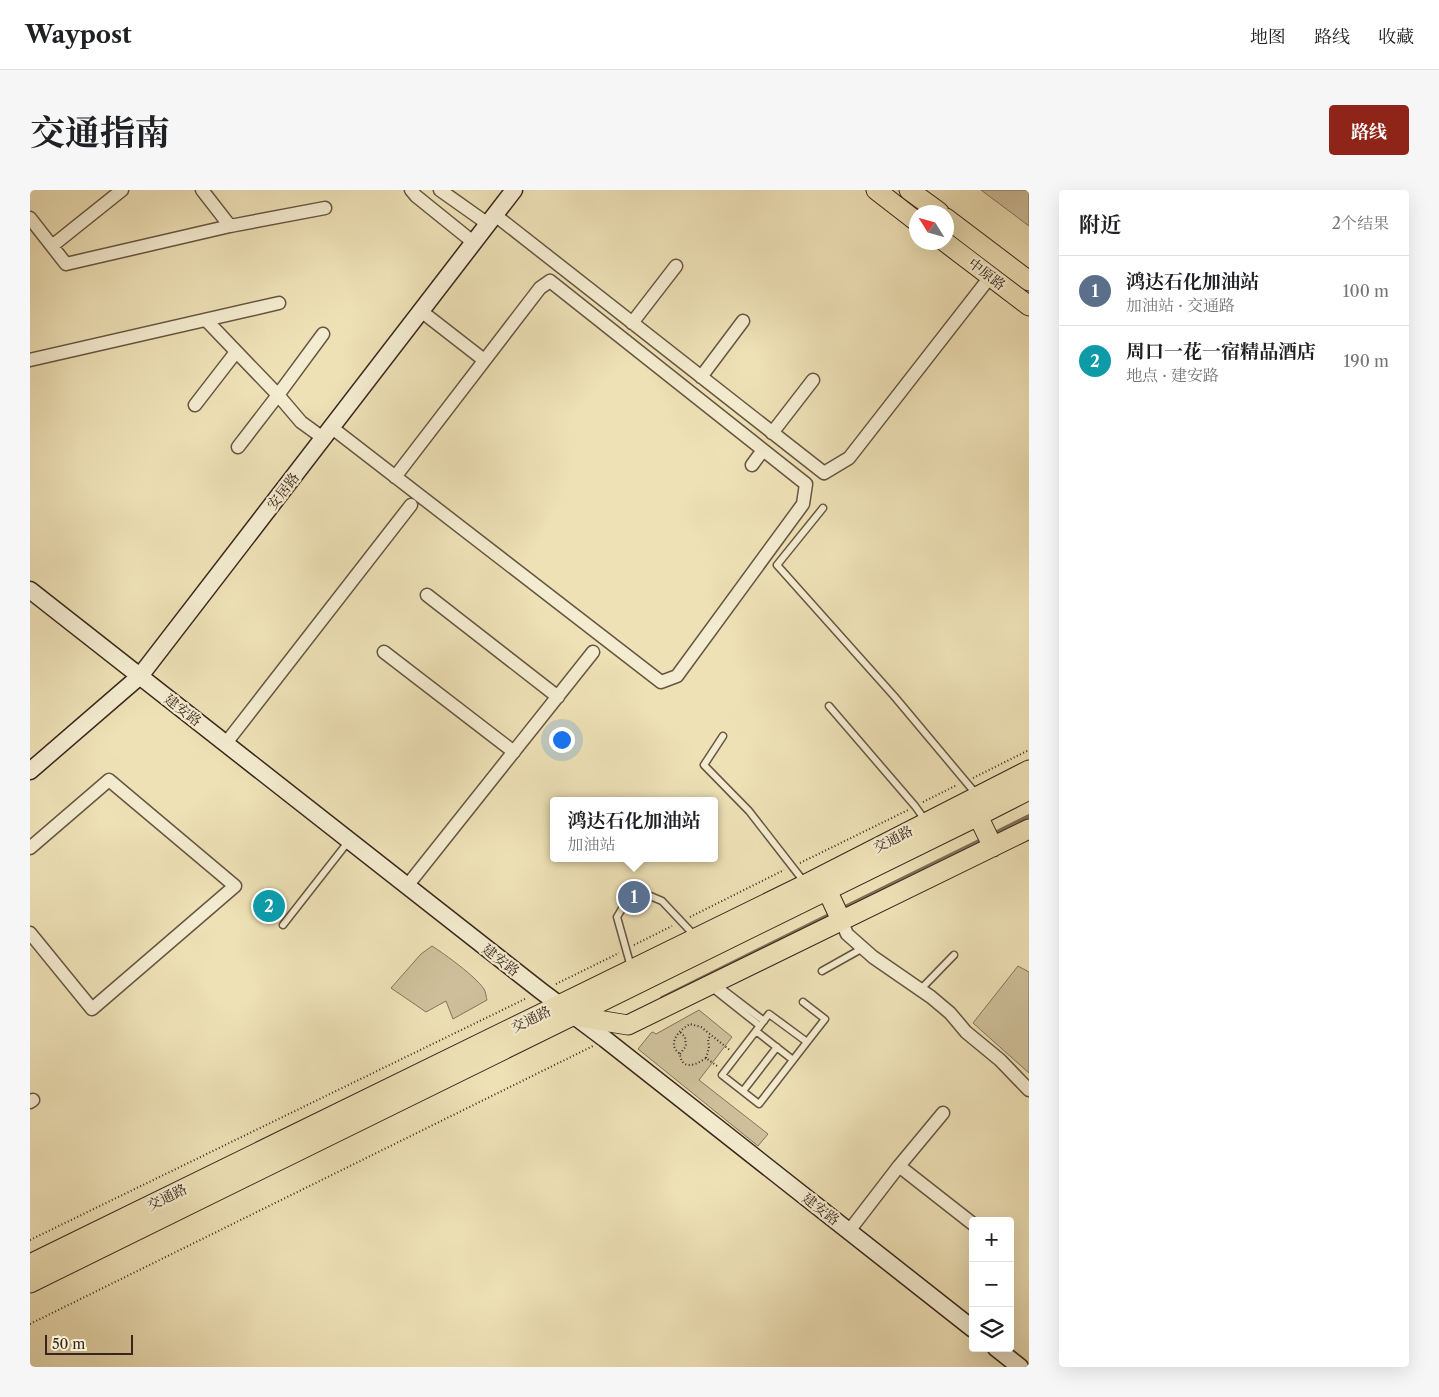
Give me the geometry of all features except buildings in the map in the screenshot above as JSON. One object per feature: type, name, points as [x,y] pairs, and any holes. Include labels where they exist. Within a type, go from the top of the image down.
[{"type":"main road","points":[[876,190],[909,216]]},
{"type":"main road","points":[[909,190],[929,205]]},
{"type":"main road","name":"中原路","points":[[954,224],[1029,281]]},
{"type":"main road","name":"中原路","points":[[954,249],[1029,306]]},
{"type":"main road","name":"交通路","points":[[30,1282],[566,1010],[632,969],[806,884],[1029,770]]},
{"type":"main road","name":"交通路","points":[[30,1264],[566,1010],[827,890],[1029,790]]},
{"type":"main road","points":[[978,816],[993,847]]},
{"type":"main road","points":[[566,1010],[628,1025],[1029,829]]},
{"type":"main road","points":[[827,890],[841,920]]},
{"type":"street","points":[[52,246],[122,190]]},
{"type":"street","points":[[203,190],[230,226]]},
{"type":"street","points":[[411,190],[473,242]]},
{"type":"street","points":[[440,190],[491,219],[632,323],[824,473],[849,458],[990,277]]},
{"type":"street","name":"安居路","points":[[30,771],[140,676],[514,190]]},
{"type":"street","points":[[30,218],[66,264],[230,226],[325,208]]},
{"type":"street","points":[[632,323],[676,266]]},
{"type":"street","points":[[206,320],[278,395],[301,422],[327,433],[395,476],[661,682],[677,676],[803,504],[806,484],[550,281],[540,288],[395,476]]},
{"type":"street","points":[[30,360],[279,303]]},
{"type":"street","points":[[421,311],[484,360]]},
{"type":"street","points":[[701,377],[743,321]]},
{"type":"street","points":[[238,447],[323,334]]},
{"type":"street","points":[[195,405],[236,352]]},
{"type":"street","points":[[772,433],[813,380]]},
{"type":"street","points":[[752,465],[763,450]]},
{"type":"street","points":[[226,743],[411,505]]},
{"type":"street","name":"建安路","points":[[30,590],[349,841],[606,1039],[969,1326]]},
{"type":"street","points":[[427,594],[558,697]]},
{"type":"street","points":[[384,652],[514,752]]},
{"type":"street","points":[[407,886],[593,652]]},
{"type":"street","points":[[30,848],[109,780],[234,886],[92,1009],[30,933]]},
{"type":"street","points":[[841,920],[848,934],[863,948],[950,1013],[966,1032],[1000,1060],[1029,1090]]},
{"type":"street","points":[[849,1231],[943,1113]]},
{"type":"street","points":[[899,1166],[969,1221]]},
{"type":"street","points":[[1001,1352],[1020,1367]]},
{"type":"lane","points":[[823,508],[777,565],[894,696],[978,796]]},
{"type":"lane","points":[[829,706],[915,806],[926,822]]},
{"type":"lane","points":[[723,736],[704,765],[749,811],[806,884]]},
{"type":"lane","points":[[283,925],[349,841]]},
{"type":"lane","points":[[632,969],[617,917],[623,907],[648,895],[662,901],[696,937]]},
{"type":"lane","points":[[822,972],[863,948]]},
{"type":"lane","points":[[920,990],[954,955]]},
{"type":"lane","points":[[711,984],[760,1026],[777,1047],[793,1060]]},
{"type":"lane","points":[[803,1002],[824,1019],[807,1042],[759,1104],[722,1075],[769,1014],[807,1042]]},
{"type":"lane","points":[[743,1091],[777,1047]]},
{"type":"path","points":[[711,1035],[708,1039],[709,1048],[706,1058],[698,1064],[686,1065],[673,1045],[680,1032],[690,1024],[696,1025],[711,1035],[737,1056]]},
{"type":"path","points":[[680,1032],[685,1037],[686,1046],[680,1054]]},
{"type":"path","points":[[30,1324],[606,1039]]},
{"type":"path","points":[[706,1058],[725,1072]]},
{"type":"shaded area","points":[[981,190],[1029,190],[1029,226]]},
{"type":"shaded area","points":[[432,946],[474,978],[484,989],[487,1000],[453,1019],[446,1001],[426,1012],[391,988],[421,954]]},
{"type":"shaded area","points":[[1018,966],[1029,972],[1029,1073],[973,1023]]},
{"type":"shaded area","points":[[699,1010],[732,1037],[699,1080],[768,1134],[758,1146],[638,1049],[651,1033],[656,1034]]},
{"type":"waterway","points":[[993,834],[1029,816]]},
{"type":"waterway","points":[[841,909],[983,839]]},
{"type":"waterway","points":[[662,998],[833,913]]},
{"type":"place","name":"鸿达石化加油站","points":[[634,897]]},
{"type":"place","name":"周口一花一宿精品酒店","points":[[269,906]]}]
